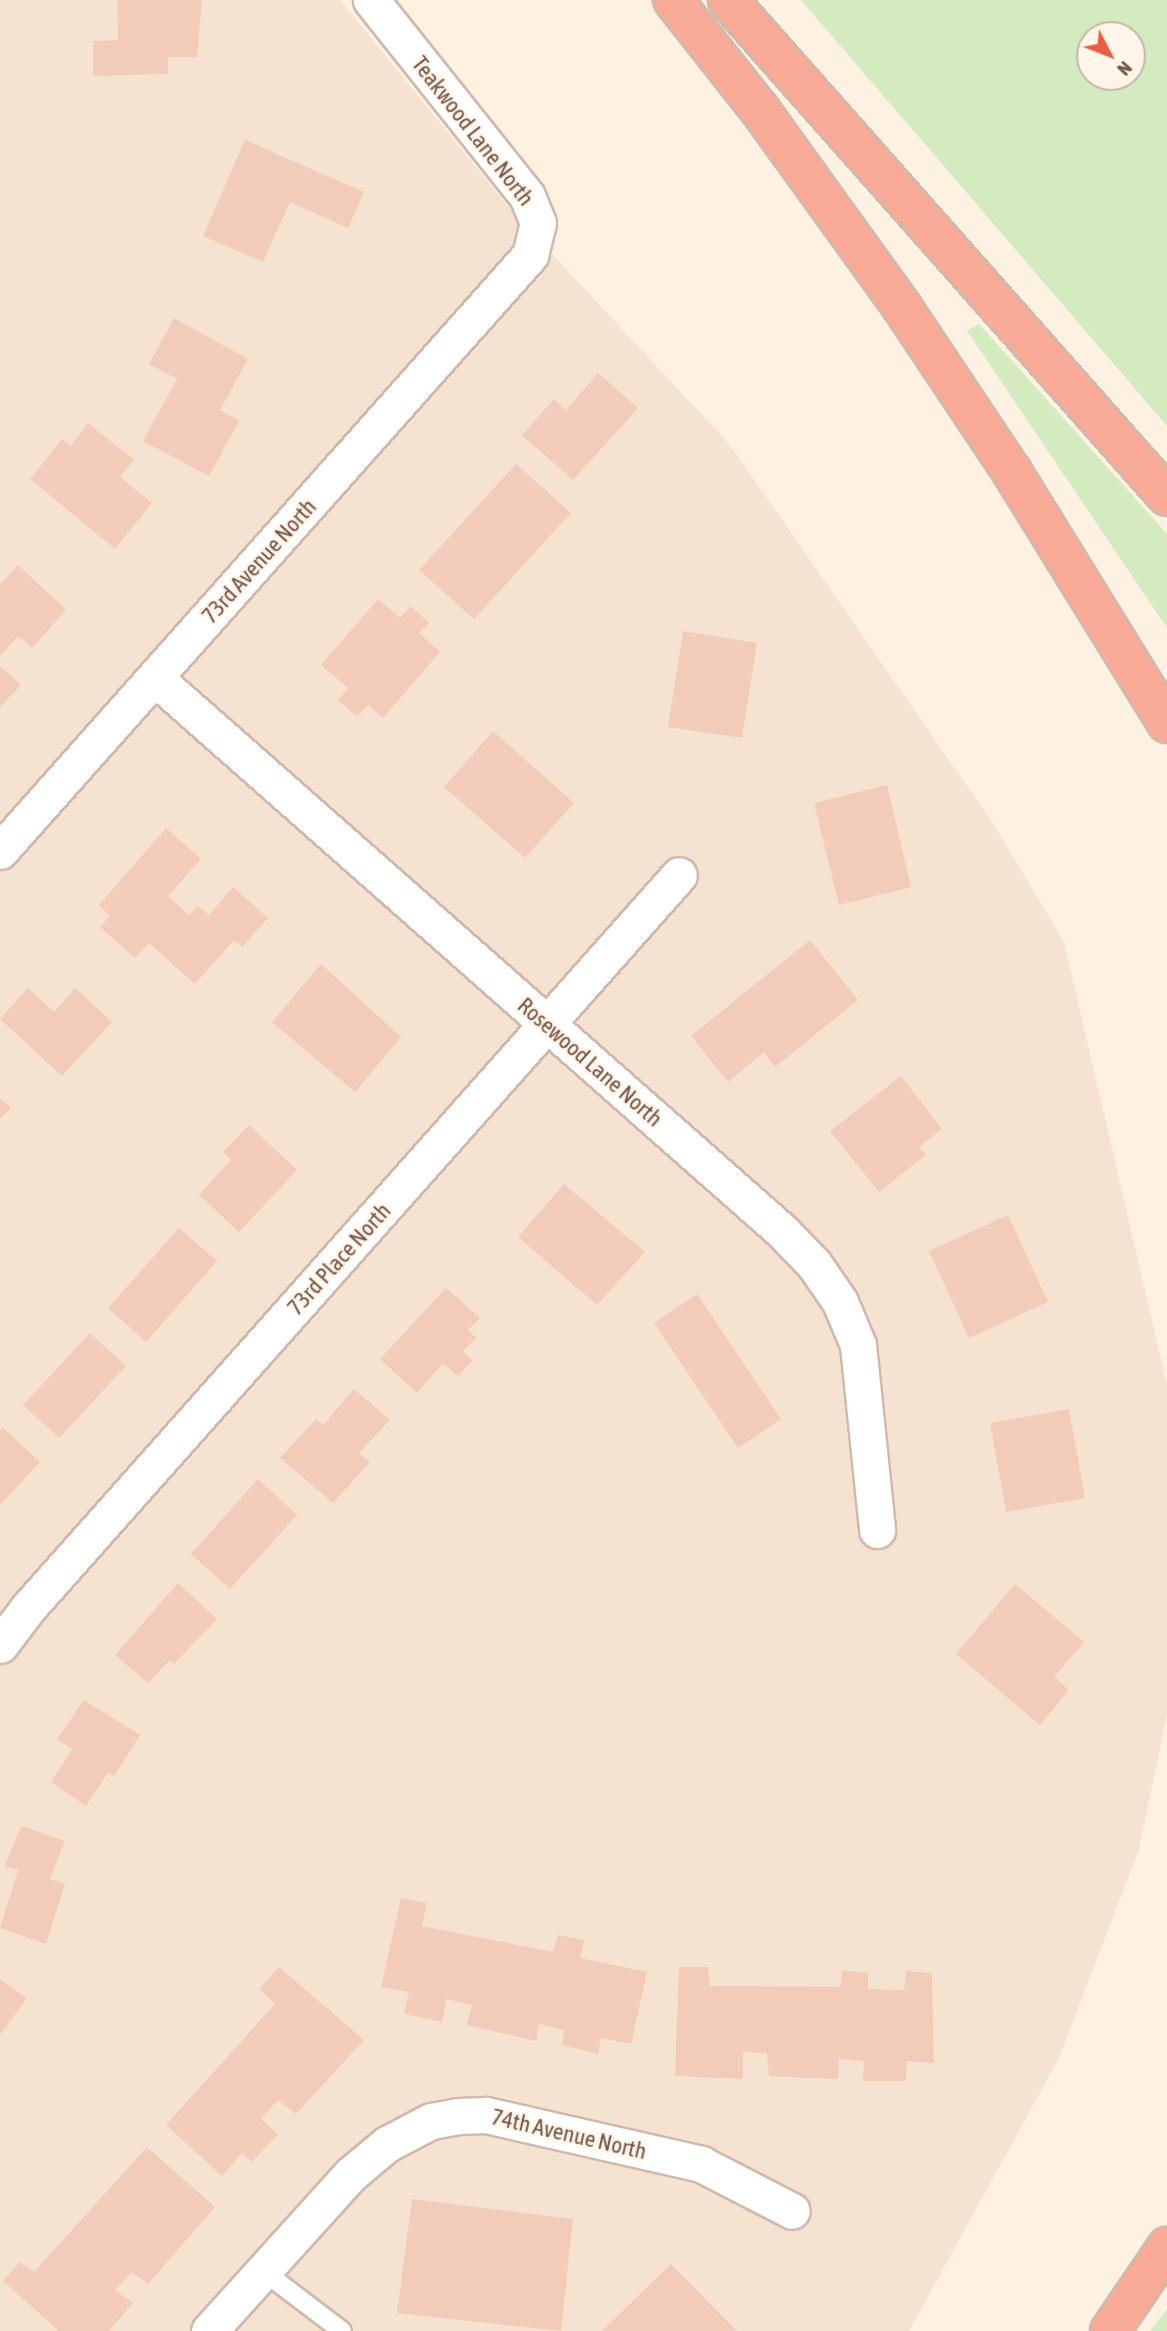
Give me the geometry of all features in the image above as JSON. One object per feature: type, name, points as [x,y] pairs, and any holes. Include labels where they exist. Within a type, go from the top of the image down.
[{"type":"highway","points":[[673,0],[760,110],[902,307],[1012,472],[1167,723]]},
{"type":"highway","points":[[728,0],[1167,496]]},
{"type":"highway","points":[[1110,2331],[1167,2247]]},
{"type":"street","name":"Teakwood Lane North","points":[[371,0],[535,210],[537,239],[517,270]]},
{"type":"street","name":"73rd Avenue North","points":[[0,851],[517,270]]},
{"type":"street","name":"Rosewood Lane North","points":[[155,678],[781,1230],[814,1264],[840,1301],[858,1345],[877,1530]]},
{"type":"street","name":"73rd Place North","points":[[0,1645],[28,1608],[680,875]]},
{"type":"street","name":"74th Avenue North","points":[[209,2331],[351,2174],[387,2144],[431,2121],[486,2115],[701,2164],[792,2211]]},
{"type":"lane","points":[[263,2271],[342,2331]]},
{"type":"shaded area","points":[[0,0],[340,0],[510,209],[730,445],[992,822],[1064,942],[1167,1385],[1167,1715],[1139,1849],[1059,2058],[909,2331],[0,2331]]},
{"type":"green space","points":[[801,0],[1167,0],[1167,426]]},
{"type":"green space","points":[[979,324],[1167,534],[1167,628],[967,331]]},
{"type":"green space","points":[[1167,2309],[1167,2331],[1150,2331]]},
{"type":"building","points":[[117,0],[202,0],[197,57],[168,57],[168,74],[93,76],[93,41],[118,40]]},
{"type":"building","points":[[245,140],[364,192],[348,228],[290,202],[263,262],[203,236]]},
{"type":"building","points":[[174,318],[248,359],[220,410],[239,421],[209,476],[143,441],[177,379],[149,364]]},
{"type":"building","points":[[598,373],[638,408],[573,480],[522,435],[554,399],[566,410]]},
{"type":"building","points":[[88,423],[134,460],[120,477],[152,503],[115,549],[30,479],[62,439],[71,446]]},
{"type":"building","points":[[516,464],[571,513],[474,619],[419,570]]},
{"type":"building","points":[[18,565],[66,610],[32,648],[18,636],[0,656],[0,585]]},
{"type":"building","points":[[378,599],[400,618],[411,606],[429,623],[419,633],[440,652],[383,718],[368,705],[357,717],[338,700],[348,688],[321,665]]},
{"type":"building","points":[[683,631],[757,643],[742,738],[668,727]]},
{"type":"building","points":[[0,666],[21,685],[0,707]]},
{"type":"building","points":[[493,731],[574,803],[525,858],[444,787]]},
{"type":"building","points":[[887,785],[911,887],[839,905],[814,803]]},
{"type":"building","points":[[166,828],[201,859],[168,896],[189,915],[198,906],[209,915],[233,887],[268,918],[242,947],[234,940],[195,984],[149,943],[135,958],[100,927],[110,916],[99,905]]},
{"type":"building","points":[[810,940],[858,1000],[775,1067],[764,1052],[728,1082],[691,1036]]},
{"type":"building","points":[[321,964],[401,1037],[355,1092],[272,1022]]},
{"type":"building","points":[[28,988],[54,1012],[75,988],[112,1022],[62,1076],[0,1019]]},
{"type":"building","points":[[901,1076],[942,1129],[919,1147],[926,1155],[879,1192],[830,1131]]},
{"type":"building","points":[[0,1098],[11,1108],[0,1119]]},
{"type":"building","points":[[249,1125],[297,1170],[239,1232],[199,1195],[231,1160],[223,1152]]},
{"type":"building","points":[[564,1184],[645,1252],[597,1305],[518,1237]]},
{"type":"building","points":[[1008,1215],[1048,1302],[969,1338],[929,1251]]},
{"type":"building","points":[[179,1228],[217,1261],[146,1342],[108,1308]]},
{"type":"building","points":[[446,1288],[480,1318],[468,1330],[476,1338],[463,1351],[472,1361],[458,1376],[443,1363],[417,1393],[380,1359]]},
{"type":"building","points":[[697,1294],[781,1419],[738,1448],[654,1323]]},
{"type":"building","points":[[90,1333],[126,1366],[59,1438],[23,1405]]},
{"type":"building","points":[[354,1389],[390,1420],[359,1453],[370,1462],[333,1503],[280,1458],[316,1419],[323,1425]]},
{"type":"building","points":[[1069,1409],[1085,1498],[1006,1512],[990,1423]]},
{"type":"building","points":[[3,1428],[40,1462],[0,1505],[0,1431]]},
{"type":"building","points":[[258,1479],[297,1515],[230,1589],[191,1554]]},
{"type":"building","points":[[178,1583],[217,1619],[174,1664],[170,1660],[148,1683],[115,1655]]},
{"type":"building","points":[[1015,1584],[1084,1642],[1054,1677],[1069,1690],[1040,1725],[956,1654]]},
{"type":"building","points":[[84,1700],[140,1735],[114,1776],[108,1773],[86,1806],[51,1782],[72,1749],[57,1739]]},
{"type":"building","points":[[21,1826],[65,1841],[50,1879],[65,1884],[46,1944],[0,1928],[18,1870],[5,1866]]},
{"type":"building","points":[[401,1898],[427,1903],[422,1926],[553,1952],[558,1935],[584,1940],[580,1958],[647,1972],[631,2044],[601,2038],[598,2054],[562,2045],[564,2030],[539,2024],[536,2041],[467,2025],[472,2005],[446,1999],[442,2022],[404,2014],[409,1992],[381,1987]]},
{"type":"building","points":[[279,1967],[364,2040],[296,2114],[278,2100],[261,2119],[278,2134],[252,2162],[242,2153],[222,2176],[166,2125],[275,2004],[259,1989]]},
{"type":"building","points":[[679,1967],[708,1967],[710,1986],[840,1987],[842,1971],[868,1972],[868,1989],[904,1990],[906,1971],[932,1973],[934,2063],[907,2061],[906,2081],[863,2081],[864,2061],[839,2059],[838,2079],[769,2076],[767,2053],[743,2052],[743,2079],[675,2076]]},
{"type":"building","points":[[0,1979],[27,1998],[0,2035]]},
{"type":"building","points":[[147,2147],[215,2207],[148,2284],[132,2272],[115,2290],[133,2303],[109,2331],[59,2331],[3,2281],[20,2262],[34,2272]]},
{"type":"building","points":[[412,2199],[573,2219],[561,2331],[397,2313]]},
{"type":"building","points":[[671,2264],[737,2331],[602,2331]]}]
